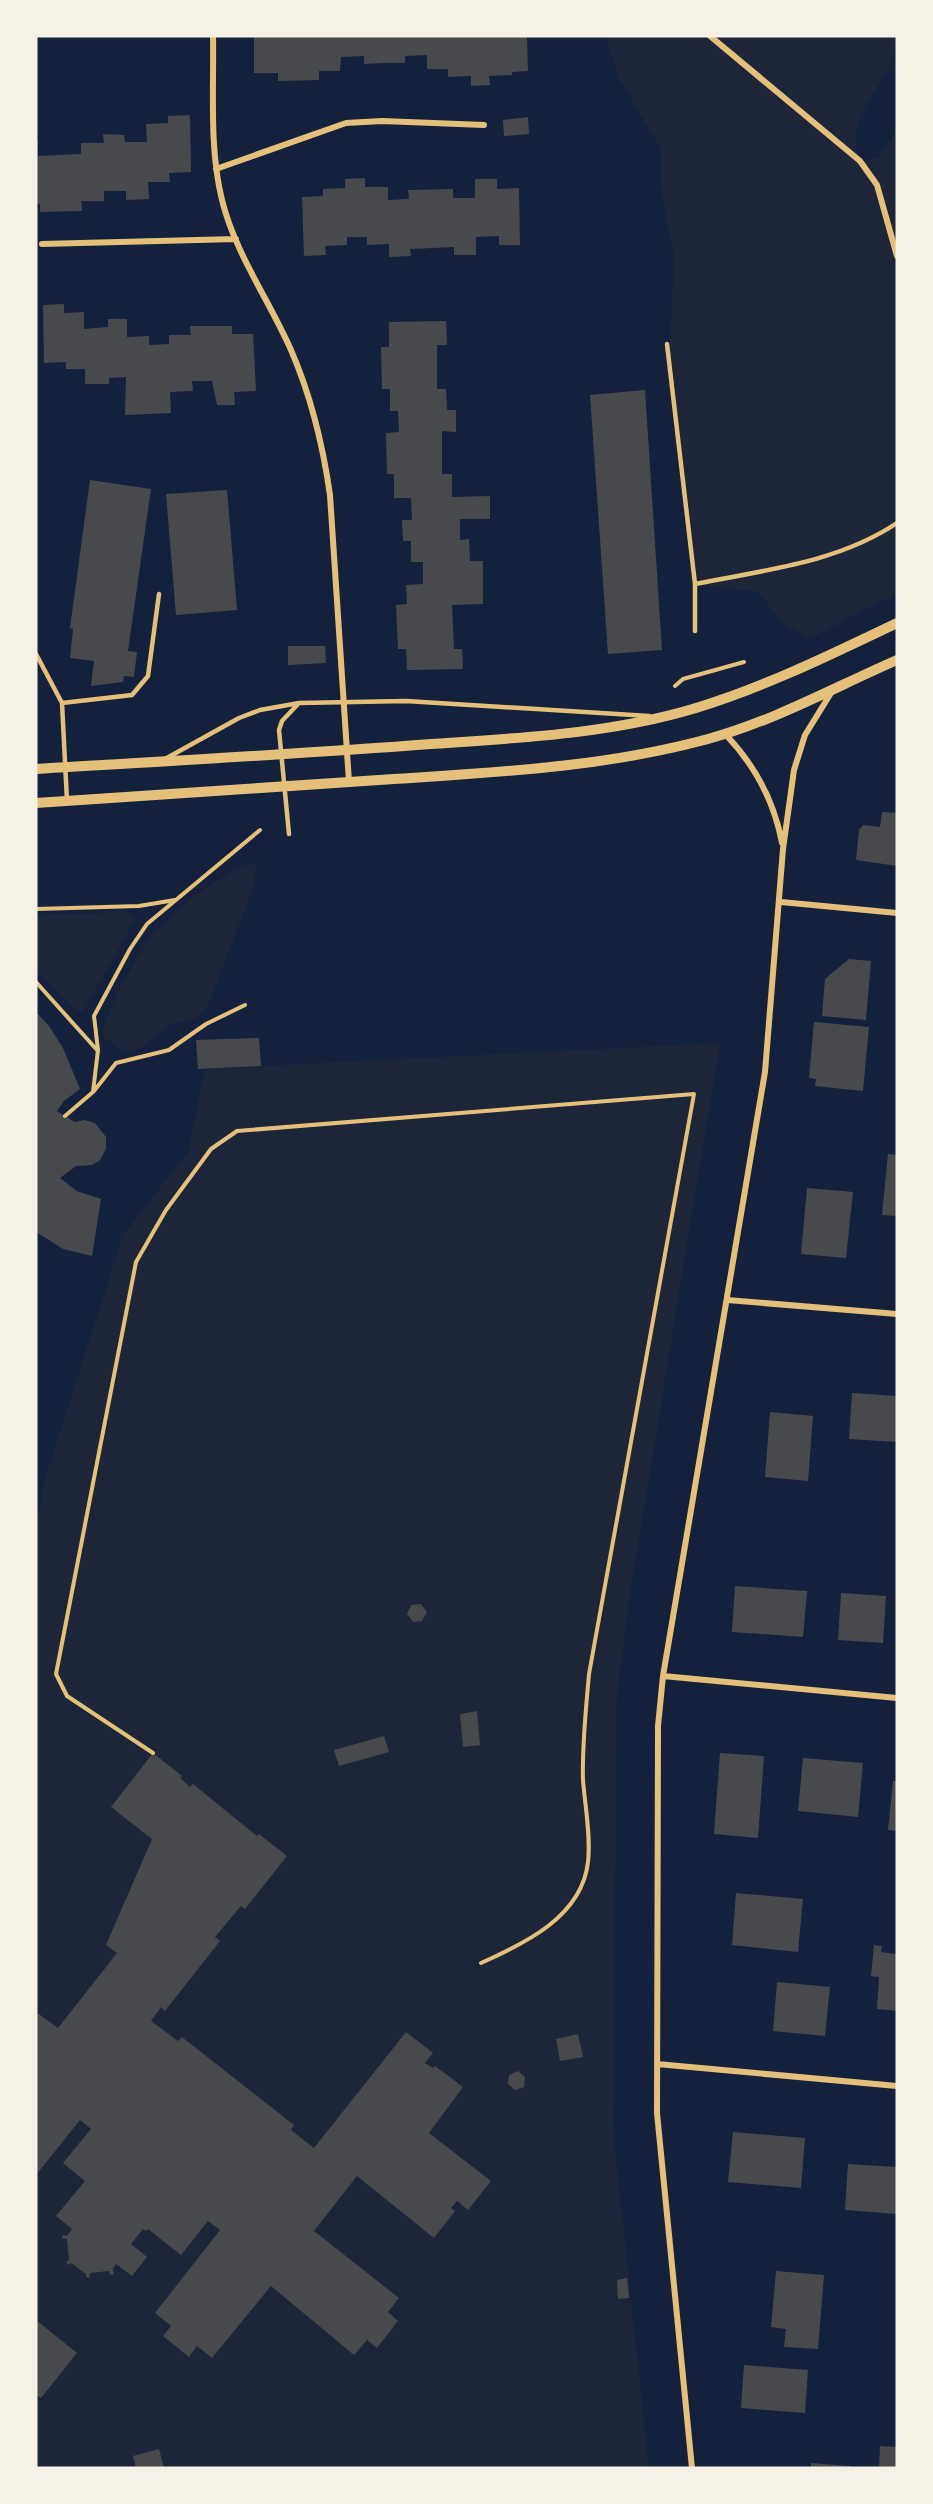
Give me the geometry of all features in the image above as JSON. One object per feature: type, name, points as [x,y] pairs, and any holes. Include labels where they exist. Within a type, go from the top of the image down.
[{"type":"street","points":[[213,36],[216,169],[222,200],[236,239],[291,350],[321,446],[330,495],[349,782]]},
{"type":"street","points":[[710,36],[860,161],[877,185],[897,256]]},
{"type":"street","points":[[216,169],[346,123],[382,121],[484,125]]},
{"type":"street","points":[[42,244],[236,239]]},
{"type":"street","points":[[36,769],[565,734],[660,717],[696,708],[756,685],[897,623]]},
{"type":"street","points":[[36,802],[283,787],[577,765],[656,752],[725,734],[897,660]]},
{"type":"street","points":[[692,2468],[659,2141],[657,1747],[663,1676],[765,1072],[781,902],[783,849],[794,770],[799,751],[812,722],[833,689]]},
{"type":"street","points":[[725,734],[744,753],[761,782],[775,815],[783,849]]},
{"type":"street","points":[[781,902],[897,913]]},
{"type":"street","points":[[727,1300],[897,1314]]},
{"type":"street","points":[[663,1676],[897,1698]]},
{"type":"street","points":[[657,2064],[897,2086]]},
{"type":"lane","points":[[667,344],[695,584],[695,631]]},
{"type":"lane","points":[[695,584],[813,561],[858,545],[897,523]]},
{"type":"lane","points":[[62,703],[132,695],[148,676],[159,594]]},
{"type":"lane","points":[[36,654],[62,703],[67,801]]},
{"type":"lane","points":[[159,762],[239,718],[260,710],[299,703],[343,700],[406,701],[660,717]]},
{"type":"lane","points":[[289,834],[279,730],[282,721],[299,703]]},
{"type":"path","points":[[93,1092],[98,1050],[94,1016],[130,949],[147,924],[260,830]]},
{"type":"path","points":[[36,909],[139,906],[176,900]]},
{"type":"path","points":[[36,982],[98,1050]]},
{"type":"path","points":[[65,1116],[93,1092],[116,1063],[169,1050],[206,1024],[246,1005]]},
{"type":"path","points":[[153,1753],[67,1696],[56,1674],[136,1262],[166,1210],[212,1149],[237,1131],[694,1094],[589,1674],[583,1746],[588,1859],[585,1879],[579,1894],[566,1910],[545,1928],[506,1952],[481,1963]]},
{"type":"shaded area","points":[[606,36],[897,36],[891,62],[859,121],[856,137],[860,161],[879,157],[897,129],[897,593],[811,638],[784,624],[758,592],[695,584],[669,369],[674,259],[661,188],[661,149],[617,75]]},
{"type":"shaded area","points":[[258,861],[253,888],[208,1006],[195,1018],[170,1025],[134,1053],[123,1051],[101,1035],[116,995],[150,936],[195,895],[233,871]]},
{"type":"shaded area","points":[[124,912],[131,914],[135,920],[87,1005],[83,1011],[77,1010],[36,971],[36,915]]},
{"type":"shaded area","points":[[720,1043],[632,1581],[617,1693],[613,2130],[649,2468],[36,2468],[36,1523],[46,1476],[123,1235],[188,1152],[205,1069]]},
{"type":"building","points":[[254,36],[527,36],[528,71],[512,72],[512,75],[489,76],[490,85],[471,86],[471,76],[448,77],[448,69],[427,69],[427,55],[405,56],[405,63],[364,64],[364,56],[341,57],[340,71],[319,71],[319,80],[278,81],[278,73],[254,73]]},
{"type":"building","points":[[190,115],[191,172],[169,173],[170,182],[148,182],[149,199],[126,200],[126,191],[104,191],[104,201],[81,201],[82,211],[40,212],[40,204],[36,204],[36,141],[38,141],[38,156],[81,154],[81,143],[104,143],[103,134],[124,135],[125,142],[147,142],[146,124],[168,123],[168,116]]},
{"type":"building","points":[[528,117],[529,134],[504,136],[503,120]]},
{"type":"building","points":[[365,178],[365,187],[388,187],[388,200],[409,199],[408,190],[453,189],[453,198],[475,198],[475,179],[497,179],[497,189],[519,188],[520,245],[499,245],[499,236],[476,237],[476,255],[454,255],[454,247],[410,249],[411,256],[389,257],[389,244],[367,245],[367,237],[347,237],[347,245],[325,246],[326,255],[304,256],[302,197],[323,196],[323,189],[345,188],[345,179]]},
{"type":"building","points":[[64,304],[64,313],[84,312],[84,329],[108,327],[108,319],[127,319],[127,337],[149,336],[149,345],[169,344],[169,335],[191,335],[190,326],[232,326],[232,334],[253,334],[256,391],[234,392],[235,405],[217,405],[212,381],[192,381],[193,391],[170,392],[171,413],[125,415],[126,377],[109,378],[109,384],[85,384],[85,369],[66,369],[66,362],[44,363],[43,305]]},
{"type":"building","points":[[446,321],[447,345],[437,345],[437,389],[446,389],[447,410],[456,410],[456,432],[442,431],[442,474],[452,474],[452,497],[490,496],[490,519],[460,519],[460,540],[469,539],[470,561],[483,561],[483,604],[452,605],[454,649],[462,649],[463,669],[407,670],[406,649],[398,649],[396,605],[407,604],[406,585],[423,584],[423,562],[411,562],[411,541],[403,541],[402,520],[412,520],[411,498],[394,498],[394,474],[387,474],[386,433],[399,432],[398,411],[390,411],[390,389],[382,389],[381,347],[389,347],[389,322]]},
{"type":"building","points":[[645,390],[662,650],[608,654],[590,395]]},
{"type":"building","points":[[90,480],[151,489],[128,651],[137,652],[134,677],[124,676],[123,682],[91,686],[94,661],[70,658],[73,629],[70,628]]},
{"type":"building","points":[[227,490],[237,610],[176,615],[166,494]]},
{"type":"building","points":[[288,646],[325,646],[326,663],[288,665]]},
{"type":"building","points":[[882,812],[897,813],[897,866],[856,860],[859,830],[863,825],[880,827]]},
{"type":"building","points":[[849,959],[871,961],[866,1020],[822,1016],[825,979]]},
{"type":"building","points":[[36,1012],[49,1026],[63,1048],[80,1089],[64,1101],[57,1111],[75,1122],[84,1120],[95,1123],[106,1137],[106,1149],[100,1160],[92,1165],[76,1166],[60,1178],[77,1191],[101,1199],[92,1256],[63,1249],[36,1232]]},
{"type":"building","points":[[814,1022],[869,1027],[863,1091],[815,1086],[816,1079],[809,1078]]},
{"type":"building","points":[[259,1038],[261,1066],[198,1069],[196,1040]]},
{"type":"building","points":[[888,1154],[897,1155],[897,1216],[882,1215]]},
{"type":"building","points":[[807,1188],[853,1192],[846,1258],[801,1254]]},
{"type":"building","points":[[852,1393],[897,1396],[897,1442],[849,1439]]},
{"type":"building","points":[[770,1412],[813,1416],[808,1481],[765,1477]]},
{"type":"building","points":[[735,1586],[807,1591],[803,1637],[732,1632]]},
{"type":"building","points":[[841,1593],[886,1596],[883,1643],[838,1640]]},
{"type":"building","points":[[421,1604],[427,1612],[422,1621],[413,1622],[407,1614],[411,1605]]},
{"type":"building","points":[[477,1711],[480,1745],[463,1747],[460,1714]]},
{"type":"building","points":[[384,1736],[389,1752],[339,1766],[334,1750]]},
{"type":"building","points":[[153,1753],[182,1776],[180,1778],[190,1787],[193,1784],[257,1836],[259,1834],[287,1856],[245,1909],[241,1906],[215,1937],[220,1941],[165,2011],[161,2007],[151,2021],[178,2041],[182,2037],[294,2125],[291,2130],[314,2148],[406,2032],[433,2053],[425,2063],[433,2068],[435,2066],[463,2087],[429,2133],[491,2181],[468,2210],[457,2201],[451,2208],[455,2211],[434,2238],[357,2176],[314,2231],[399,2298],[388,2312],[398,2321],[377,2348],[367,2340],[354,2355],[271,2286],[212,2358],[197,2346],[189,2357],[163,2336],[171,2326],[155,2313],[220,2230],[208,2221],[181,2255],[148,2229],[146,2231],[143,2229],[131,2244],[147,2257],[132,2276],[116,2264],[113,2268],[114,2274],[110,2275],[109,2271],[90,2273],[89,2278],[71,2263],[69,2265],[66,2262],[69,2260],[67,2239],[62,2238],[63,2235],[67,2236],[72,2229],[56,2216],[85,2181],[63,2163],[91,2129],[80,2120],[36,2175],[36,2012],[58,2028],[117,1953],[106,1945],[152,1839],[111,1807]]},
{"type":"building","points":[[720,1753],[764,1756],[758,1838],[714,1834]]},
{"type":"building","points":[[803,1758],[863,1763],[858,1817],[798,1811]]},
{"type":"building","points":[[893,1781],[897,1781],[897,1831],[888,1830]]},
{"type":"building","points":[[736,1893],[803,1899],[798,1952],[732,1945]]},
{"type":"building","points":[[874,1945],[882,1946],[881,1952],[897,1954],[897,2011],[877,2009],[879,1977],[871,1976]]},
{"type":"building","points":[[777,1982],[830,1987],[825,2036],[773,2031]]},
{"type":"building","points":[[578,2034],[583,2057],[560,2061],[556,2039]]},
{"type":"building","points":[[518,2071],[525,2077],[524,2087],[515,2090],[508,2084],[509,2075]]},
{"type":"building","points":[[733,2132],[805,2138],[801,2188],[728,2182]]},
{"type":"building","points":[[848,2164],[897,2167],[897,2214],[845,2210]]},
{"type":"building","points":[[776,2271],[824,2275],[818,2349],[784,2347],[786,2329],[771,2327]]},
{"type":"building","points":[[627,2278],[629,2298],[618,2299],[617,2280]]},
{"type":"building","points":[[36,2320],[77,2353],[41,2398],[36,2395]]},
{"type":"building","points":[[744,2365],[808,2370],[805,2413],[741,2408]]},
{"type":"building","points":[[880,2446],[897,2447],[897,2468],[879,2468]]},
{"type":"building","points":[[159,2449],[164,2468],[136,2468],[133,2456]]},
{"type":"building","points":[[811,2463],[850,2466],[850,2468],[811,2468]]}]
